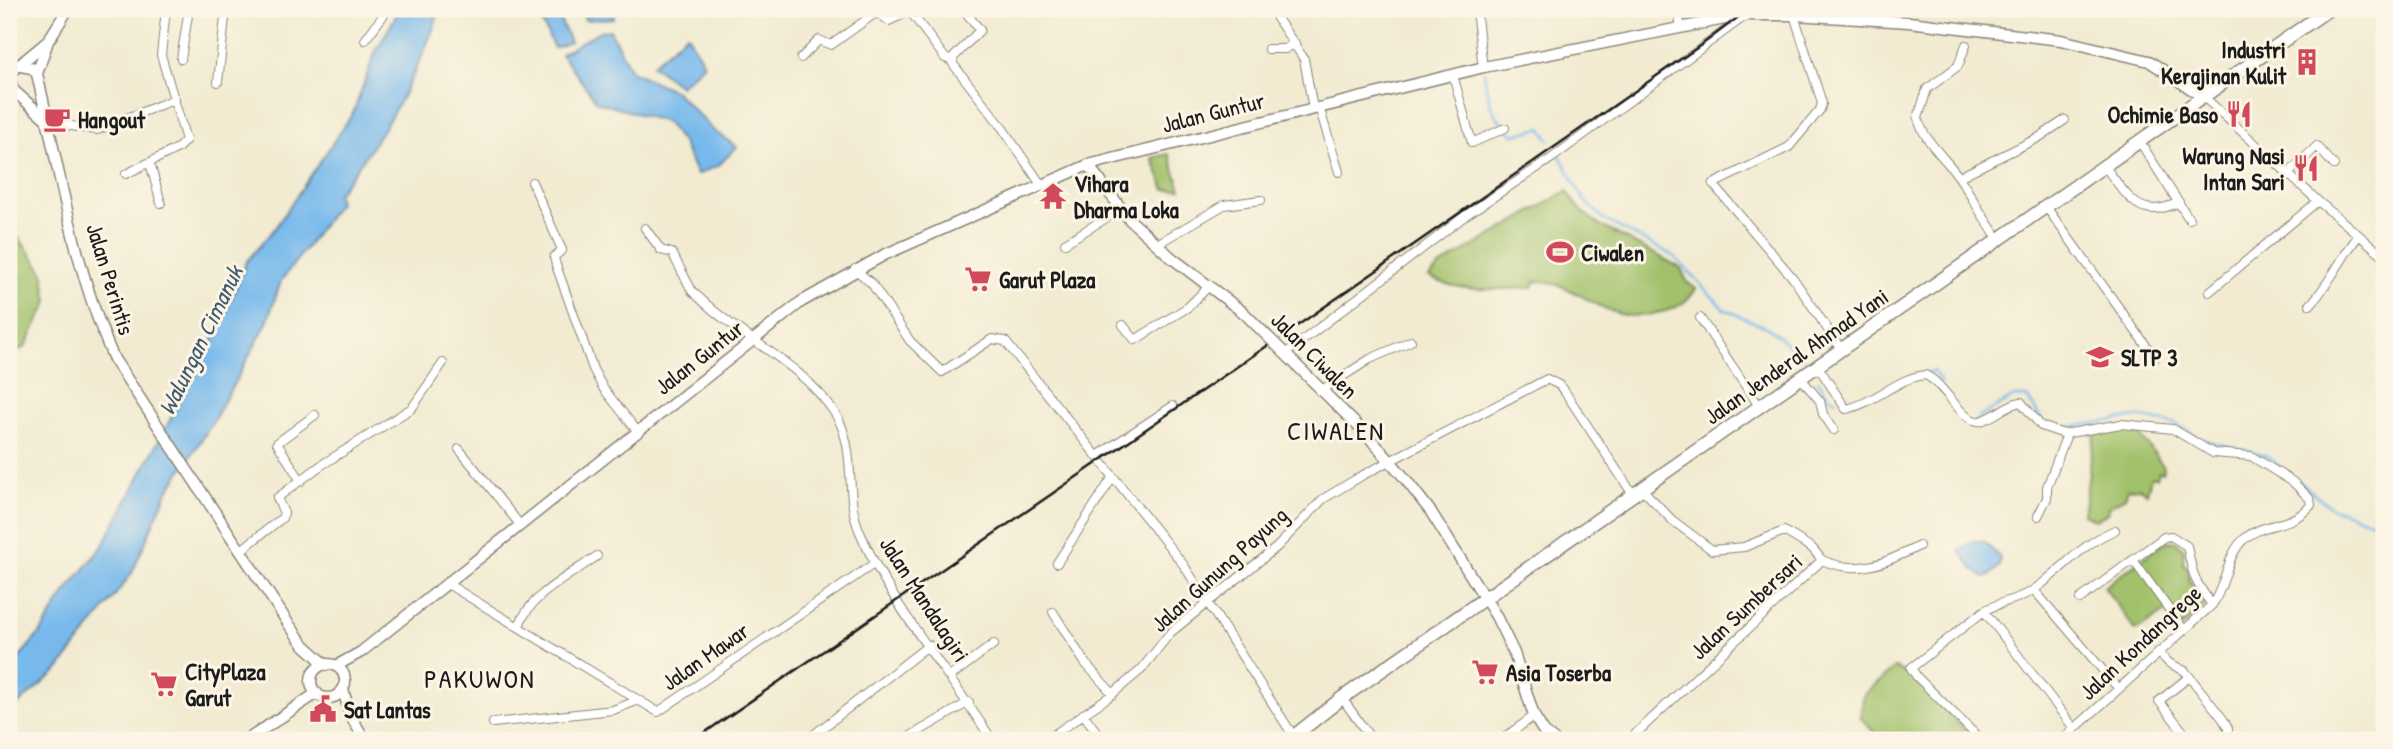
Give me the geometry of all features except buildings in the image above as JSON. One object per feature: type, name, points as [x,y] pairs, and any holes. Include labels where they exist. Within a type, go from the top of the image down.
[{"type":"main road","name":"Jalan Jenderal Ahmad Yani","points":[[1291,739],[1342,698],[2329,9]]},
{"type":"street","points":[[15,93],[34,90],[48,41],[68,9]]},
{"type":"street","points":[[126,174],[185,142],[160,50],[166,9]]},
{"type":"street","points":[[181,59],[189,9]]},
{"type":"street","points":[[218,82],[226,9]]},
{"type":"street","points":[[365,40],[388,9]]},
{"type":"street","points":[[953,61],[980,30],[963,9]]},
{"type":"street","points":[[1287,9],[1273,11],[1304,59],[1316,108],[1339,172]]},
{"type":"street","points":[[1476,9],[1483,67]]},
{"type":"street","points":[[1677,9],[1681,27]]},
{"type":"street","points":[[801,58],[819,40],[831,45],[877,12],[889,21],[910,11],[945,58],[953,61],[1042,186]]},
{"type":"street","points":[[1285,354],[1466,215],[1606,119],[1743,12]]},
{"type":"street","name":"Jalan Guntur","points":[[335,669],[361,652],[521,526],[801,302],[855,269],[1088,165],[1483,67],[1732,17],[1743,12],[1794,15],[1870,14],[1968,38],[2061,40],[2137,57],[2160,66],[2205,98]]},
{"type":"street","points":[[1794,15],[1822,107],[1788,146],[1716,181],[1714,187],[1793,278],[1841,349]]},
{"type":"street","points":[[1968,38],[1958,66],[1927,89],[1918,118],[1931,142],[1959,177],[1978,212],[2000,240]]},
{"type":"street","points":[[11,74],[48,41]]},
{"type":"street","points":[[1268,49],[1285,49],[1295,43]]},
{"type":"street","points":[[11,74],[32,68],[37,78]]},
{"type":"street","points":[[11,74],[15,93],[45,120],[93,131],[175,99]]},
{"type":"street","points":[[1453,75],[1472,143],[1505,128]]},
{"type":"street","name":"Jalan Perintis","points":[[37,78],[45,120],[96,317],[114,359],[150,418],[304,645],[314,673]]},
{"type":"street","points":[[2205,98],[2318,201],[2384,256]]},
{"type":"street","points":[[1959,177],[2038,138],[2065,120]]},
{"type":"street","points":[[2140,142],[2189,219]]},
{"type":"street","points":[[2288,174],[2317,146],[2334,165]]},
{"type":"street","points":[[150,163],[161,203]]},
{"type":"street","name":"Jalan Ciwalen","points":[[1088,165],[1121,209],[1157,244],[1244,313],[1390,461],[1431,512],[1485,599],[1514,653],[1534,716]]},
{"type":"street","points":[[2105,167],[2142,208],[2161,211],[2179,202]]},
{"type":"street","points":[[533,182],[559,238],[562,250],[554,257],[556,265],[593,369],[603,388],[638,432]]},
{"type":"street","points":[[1157,244],[1224,205],[1261,200]]},
{"type":"street","points":[[2209,292],[2318,201]]},
{"type":"street","points":[[2047,208],[2155,358]]},
{"type":"street","points":[[1065,243],[1121,209]]},
{"type":"street","name":"Jalan Mandalagiri","points":[[645,228],[662,250],[672,253],[692,291],[716,313],[756,339],[807,381],[836,413],[848,448],[855,518],[875,563],[992,740]]},
{"type":"street","points":[[2310,305],[2321,293],[2340,259],[2359,235]]},
{"type":"street","points":[[855,269],[872,284],[910,341],[942,372],[992,339],[1005,341],[1175,555],[1209,603],[1291,739]]},
{"type":"street","points":[[1124,325],[1135,340],[1188,307],[1210,285]]},
{"type":"street","points":[[1700,318],[1759,406]]},
{"type":"street","points":[[1320,391],[1370,359],[1411,341]]},
{"type":"street","points":[[240,551],[282,518],[284,513],[277,498],[412,408],[443,363]]},
{"type":"street","points":[[1817,365],[1846,409],[1864,405],[1909,379],[1925,375],[1940,384],[1970,419],[1979,421],[2021,402],[2042,426],[2067,434],[2048,485],[2047,499],[2038,516]]},
{"type":"street","points":[[1800,377],[1821,403],[1823,414],[1834,430]]},
{"type":"street","name":"Jalan Gunung Payung","points":[[1046,740],[1113,694],[1141,670],[1170,633],[1277,547],[1323,499],[1548,379],[1565,392],[1639,493]]},
{"type":"street","points":[[1094,453],[1173,406]]},
{"type":"street","points":[[301,481],[277,443],[315,415]]},
{"type":"street","name":"Jalan Kondangrege","points":[[2062,740],[2073,727],[2212,605],[2221,591],[2235,550],[2245,538],[2298,519],[2311,505],[2308,496],[2292,482],[2251,456],[2213,453],[2163,426],[2121,424],[2067,434]]},
{"type":"street","points":[[459,449],[521,526]]},
{"type":"street","points":[[1057,563],[1113,477]]},
{"type":"street","name":"Jalan Sumbersari","points":[[1629,740],[1822,560],[1812,548],[1784,531],[1744,547],[1712,550],[1639,493]]},
{"type":"street","points":[[1981,740],[1911,668],[1917,660],[1984,611],[1997,603],[2034,590],[2085,544],[2115,530]]},
{"type":"street","points":[[2080,599],[2164,537],[2177,538],[2187,546],[2187,559],[2193,578],[2212,605]]},
{"type":"street","points":[[1822,560],[1848,569],[1868,568],[1919,547]]},
{"type":"street","points":[[519,626],[524,612],[544,592],[597,556]]},
{"type":"street","points":[[2133,560],[2184,630]]},
{"type":"street","name":"Jalan Mawar","points":[[446,583],[658,712],[875,563]]},
{"type":"street","points":[[2034,590],[2119,689]]},
{"type":"street","points":[[1984,611],[2073,727]]},
{"type":"street","points":[[1053,612],[1085,663],[1113,694]]},
{"type":"street","points":[[951,676],[994,644]]},
{"type":"street","name":"Jalan Perintis","points":[[304,645],[335,669]]},
{"type":"street","points":[[807,740],[929,645]]},
{"type":"street","points":[[2158,652],[2189,677],[2226,723],[2228,740]]},
{"type":"street","points":[[351,715],[331,698],[317,693],[312,683],[314,673],[335,669],[351,715],[365,740]]},
{"type":"street","points":[[2189,677],[2159,701],[2190,740]]},
{"type":"street","points":[[331,698],[343,689]]},
{"type":"street","points":[[247,740],[317,693]]},
{"type":"street","points":[[1342,698],[1372,740]]},
{"type":"street","points":[[493,723],[613,710],[639,700]]},
{"type":"street","points":[[904,740],[969,702]]},
{"type":"street","points":[[1083,714],[1103,740]]},
{"type":"street","points":[[1501,740],[1534,716],[1544,732],[1554,740]]},
{"type":"green space","points":[[1169,154],[1181,189],[1165,190],[1152,158]]},
{"type":"green space","name":"Ciwalen","points":[[1567,191],[1582,211],[1598,224],[1681,268],[1687,282],[1696,289],[1693,293],[1686,301],[1671,309],[1637,316],[1609,310],[1549,282],[1536,281],[1532,288],[1479,289],[1453,286],[1429,277],[1440,266]]},
{"type":"green space","points":[[9,225],[43,271],[48,302],[25,347],[9,355]]},
{"type":"green space","points":[[2135,428],[2164,467],[2163,472],[2159,472],[2157,477],[2151,477],[2147,493],[2140,488],[2128,489],[2125,497],[2108,507],[2108,513],[2095,520],[2083,514],[2095,432]]},
{"type":"green space","points":[[2166,541],[2176,542],[2184,549],[2183,563],[2189,569],[2189,580],[2207,604],[2182,627],[2166,611],[2136,631],[2104,587]]},
{"type":"green space","points":[[1895,668],[1911,676],[1976,740],[1881,740],[1860,717],[1864,694]]},
{"type":"water","points":[[400,9],[440,9],[421,59],[397,106],[369,151],[337,194],[339,203],[281,281],[266,325],[211,425],[166,494],[132,573],[59,669],[9,712],[9,669],[41,632],[65,593],[102,547],[224,319],[246,262],[275,228],[353,113],[376,51]]},
{"type":"water","points":[[581,9],[613,9],[614,18],[585,20]]},
{"type":"water","points":[[557,13],[570,42],[554,48],[542,22]]},
{"type":"water","points":[[610,30],[631,71],[675,91],[714,131],[737,147],[719,165],[697,175],[682,142],[666,122],[597,102],[561,54],[600,31]]},
{"type":"water","points":[[687,34],[704,64],[680,86],[652,65]]},
{"type":"water","points":[[1974,541],[1984,541],[2000,558],[1999,568],[1985,578],[1972,568],[1959,550]]},
{"type":"waterway","points":[[1481,9],[1481,23]]},
{"type":"waterway","points":[[1484,72],[1492,107],[1500,122],[1514,135],[1541,128],[1549,139]]},
{"type":"waterway","points":[[1559,154],[1584,200],[1605,220],[1674,256],[1724,309],[1770,329],[1803,358]]},
{"type":"waterway","points":[[1927,373],[1933,371],[1942,383]]},
{"type":"waterway","points":[[1818,380],[1828,396],[1836,400]]},
{"type":"waterway","points":[[1845,402],[1875,393]]},
{"type":"waterway","points":[[1978,418],[2014,397],[2027,397],[2043,422]]},
{"type":"waterway","points":[[2048,425],[2068,427],[2137,417],[2176,424],[2207,441],[2267,456],[2332,508],[2373,522],[2384,531]]},
{"type":"railway","points":[[1281,337],[1749,9]]},
{"type":"railway","points":[[694,740],[1267,346]]},
{"type":"place","name":"Industri Kerajinan Kulit","points":[[2307,62]]},
{"type":"place","name":"Ochimie Baso","points":[[2239,114]]},
{"type":"place","name":"Hangout","points":[[57,119]]},
{"type":"place","name":"Warung Nasi Intan Sari","points":[[2306,168]]},
{"type":"place","name":"Vihara Dharma Loka","points":[[1053,196]]},
{"type":"place","name":"Ciwalen","points":[[1560,252]]},
{"type":"place","name":"Garut Plaza","points":[[978,279]]},
{"type":"place","name":"SLTP 3","points":[[2100,357]]},
{"type":"place","name":"Asia Toserba","points":[[1485,672]]},
{"type":"place","name":"CityPlaza Garut","points":[[164,684]]},
{"type":"place","name":"Sat Lantas","points":[[323,709]]},
{"type":"district","name":"CIWALEN","points":[[1336,430]]},
{"type":"district","name":"PAKUWON","points":[[480,678]]},
{"type":"water label","name":"Walungan Cimanuk","points":[[200,340]]}]
